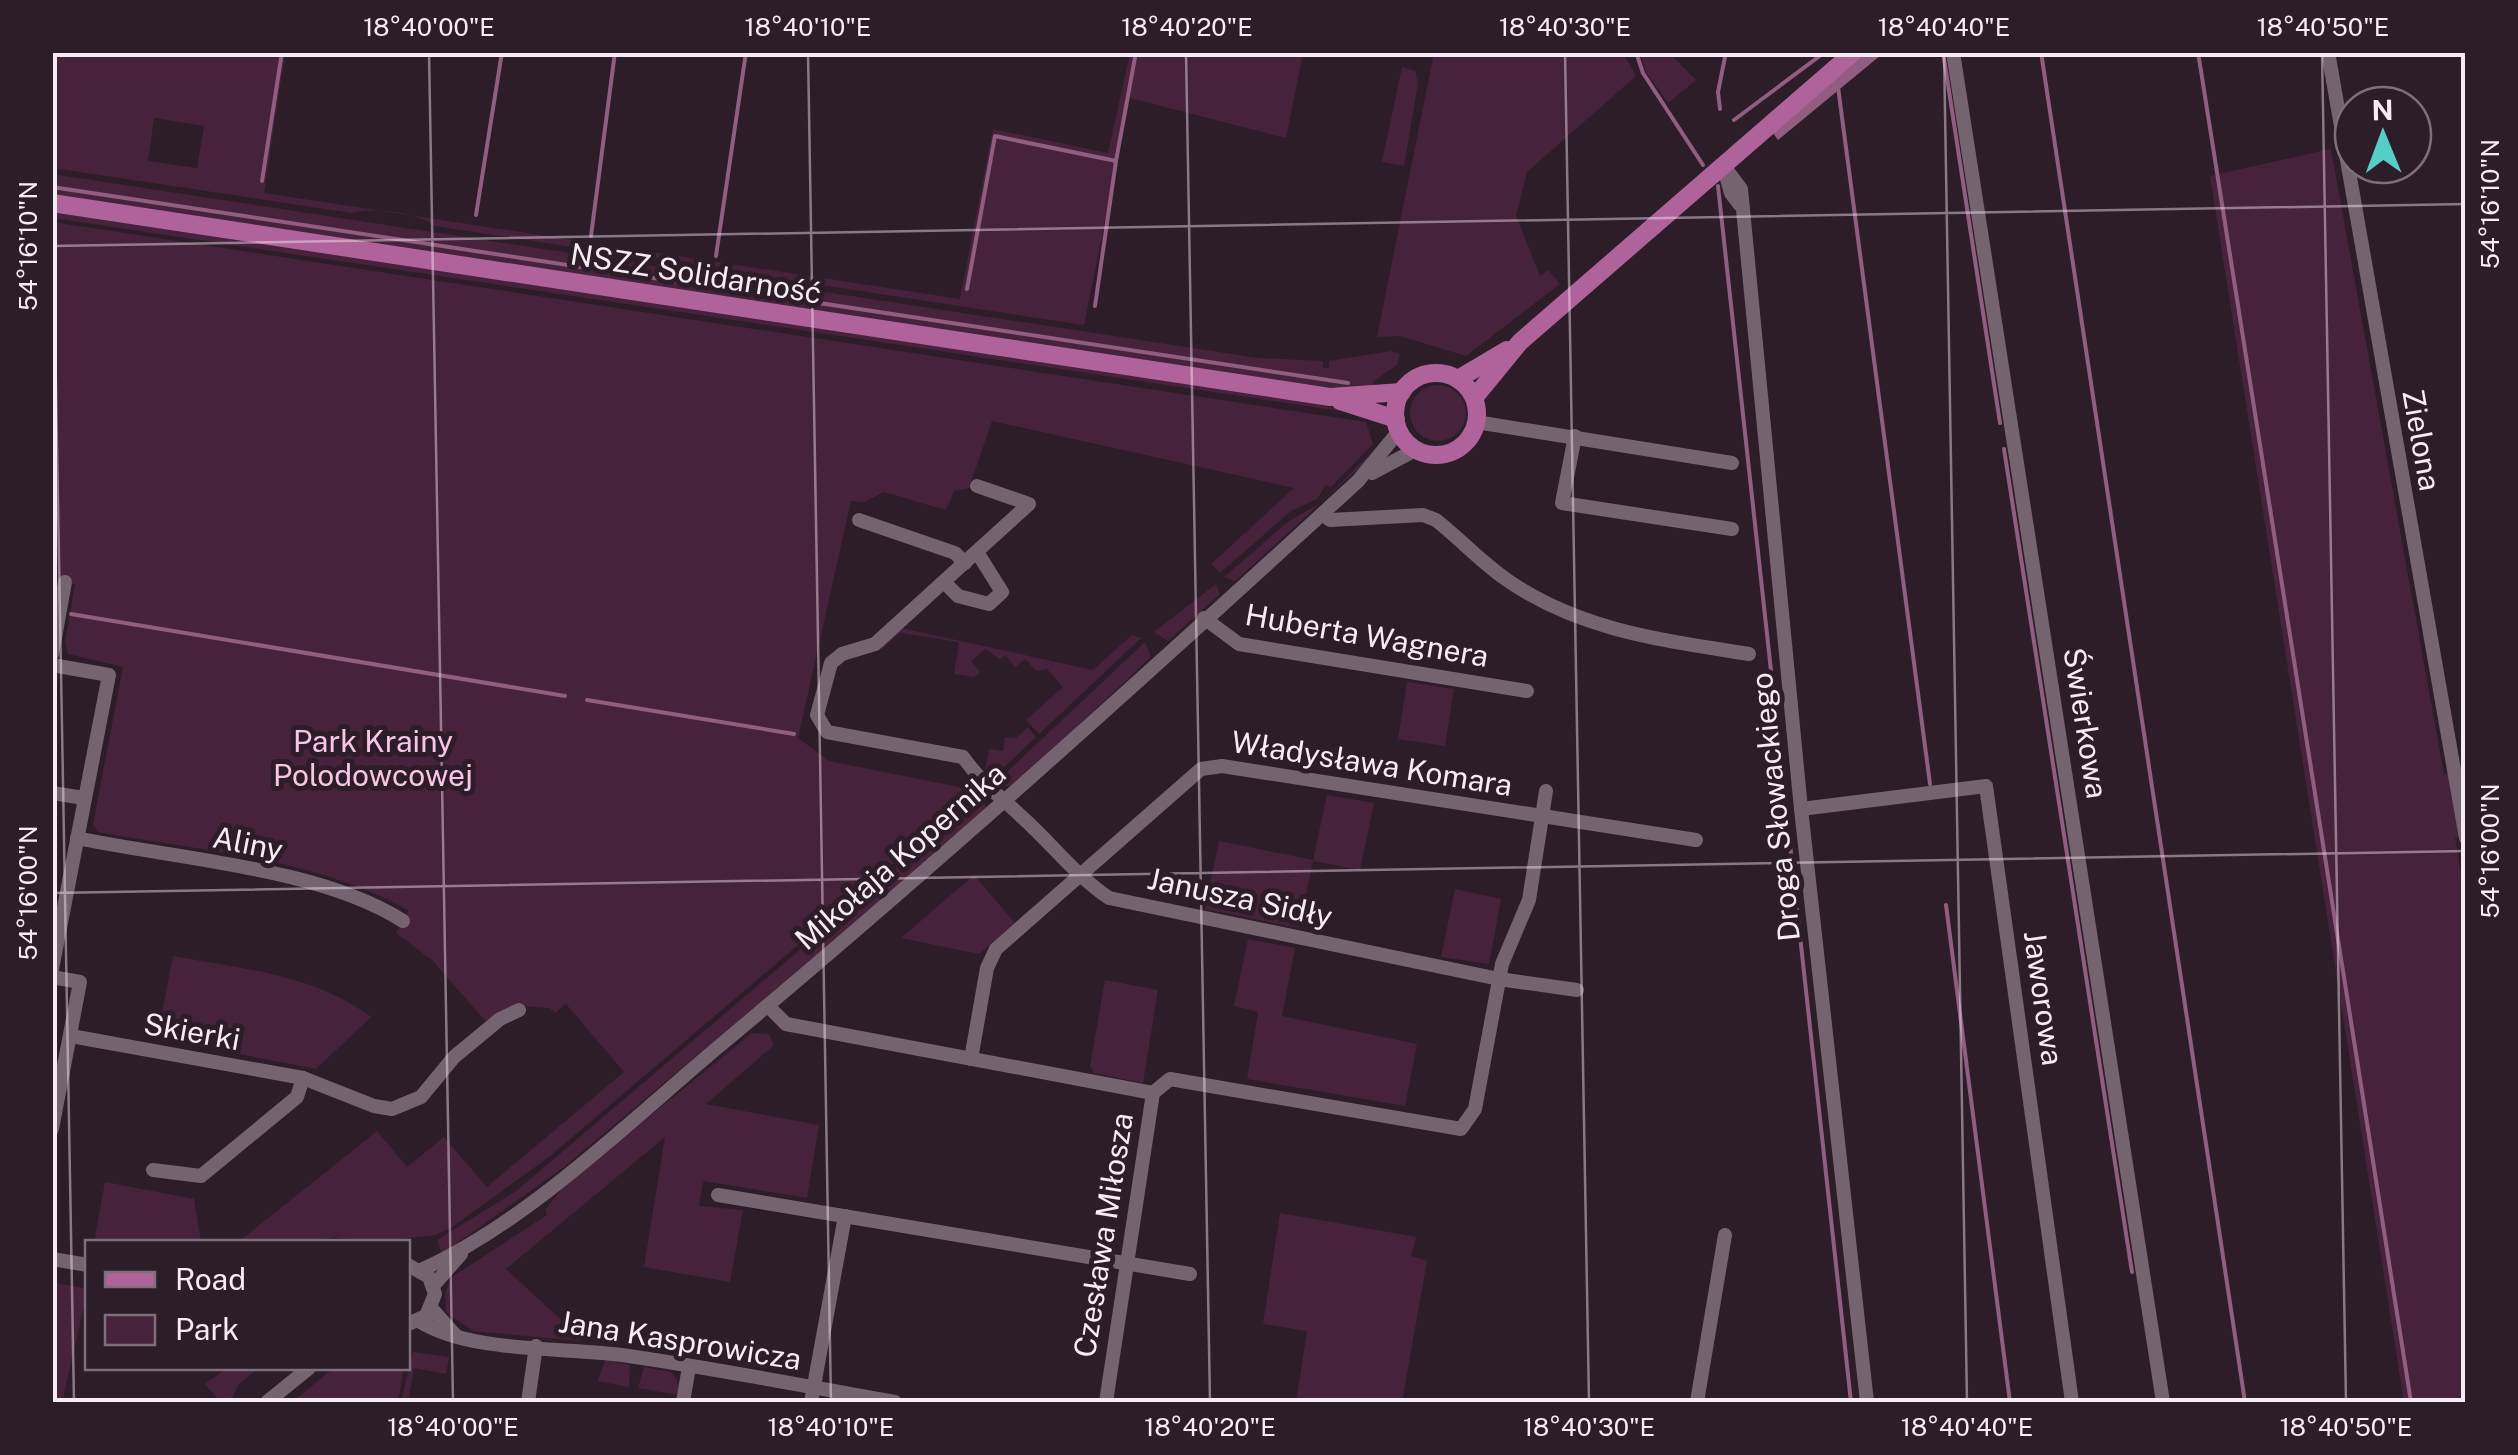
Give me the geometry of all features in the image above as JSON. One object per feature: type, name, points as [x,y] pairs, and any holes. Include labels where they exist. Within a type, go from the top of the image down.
[{"type":"main road","points":[[1474,398],[1520,342],[1854,52]]},
{"type":"main road","name":"NSZZ Solidarność","points":[[52,203],[1330,397],[1402,392]]},
{"type":"main road","points":[[1402,392],[1425,374],[1458,379],[1520,342]]},
{"type":"main road","points":[[1458,379],[1474,398],[1476,422]]},
{"type":"main road","name":"Mikołaja Kopernika","points":[[1398,424],[1402,392]]},
{"type":"main road","name":"NSZZ Solidarność","points":[[1330,397],[1398,424]]},
{"type":"main road","name":"Mikołaja Kopernika","points":[[1416,450],[1428,454],[1453,451],[1472,434],[1476,422]]},
{"type":"main road","points":[[1398,424],[1416,450]]},
{"type":"street","name":"Świerkowa","points":[[1953,52],[2162,1402]]},
{"type":"street","name":"Zielona","points":[[2328,52],[2466,838]]},
{"type":"street","name":"Droga Słowackiego","points":[[1723,165],[1731,193],[1740,205],[1801,810],[1867,1402]]},
{"type":"street","points":[[1476,422],[1575,436],[1639,439],[1732,462]]},
{"type":"street","name":"Mikołaja Kopernika","points":[[434,1286],[461,1254],[626,1125],[1005,803],[1358,481],[1398,424]]},
{"type":"street","points":[[1575,436],[1562,504],[1732,529]]},
{"type":"street","name":"Mikołaja Kopernika","points":[[1358,481],[1416,450]]},
{"type":"street","points":[[977,486],[1029,504],[944,582],[958,596],[988,604],[1002,592],[977,552]]},
{"type":"street","points":[[1322,514],[1330,520],[1406,513],[1436,520],[1530,595],[1580,620],[1630,635],[1749,654]]},
{"type":"street","points":[[860,520],[955,553],[964,563]]},
{"type":"street","points":[[52,654],[65,582]]},
{"type":"street","name":"Janusza Sidły","points":[[944,582],[875,644],[842,654],[831,663],[821,688],[819,726],[838,736],[963,757],[986,788],[1080,879],[1108,898],[1499,979],[1577,990]]},
{"type":"street","name":"Huberta Wagnera","points":[[1204,618],[1238,644],[1528,690]]},
{"type":"street","points":[[52,665],[109,675],[52,969]]},
{"type":"street","name":"Władysława Komara","points":[[971,1059],[991,956],[1193,774],[1212,766],[1696,840]]},
{"type":"street","name":"Jaworowa","points":[[1801,810],[1986,786],[2072,1402]]},
{"type":"street","points":[[1499,979],[1529,900],[1546,791]]},
{"type":"street","points":[[52,793],[84,798]]},
{"type":"street","name":"Aliny","points":[[77,838],[317,885],[377,905],[403,921]]},
{"type":"street","points":[[52,977],[80,982],[52,1129]]},
{"type":"street","name":"Czesława Miłosza","points":[[1106,1402],[1154,1093],[1170,1078],[1460,1129],[1475,1109],[1499,979]]},
{"type":"street","points":[[768,1006],[786,1024],[1154,1093]]},
{"type":"street","name":"Skierki","points":[[71,1036],[303,1078],[374,1106],[407,1105],[421,1098],[480,1035],[519,1010]]},
{"type":"street","points":[[153,1170],[201,1176],[297,1097],[303,1078]]},
{"type":"street","points":[[718,1195],[1190,1274]]},
{"type":"street","points":[[812,1395],[845,1216]]},
{"type":"street","points":[[1696,1402],[1725,1235]]},
{"type":"street","name":"Mikołaja Kopernika","points":[[414,1268],[461,1254]]},
{"type":"street","points":[[52,1259],[85,1265]]},
{"type":"street","points":[[414,1268],[434,1286],[432,1308],[456,1336]]},
{"type":"street","points":[[413,1323],[432,1308]]},
{"type":"street","name":"Jana Kasprowicza","points":[[413,1323],[456,1336],[689,1366],[812,1395],[895,1402]]},
{"type":"street","points":[[528,1402],[536,1346]]},
{"type":"street","points":[[683,1402],[689,1366]]},
{"type":"street","points":[[268,1402],[307,1370]]},
{"type":"green space","points":[[52,53],[285,53],[264,193],[380,211],[352,213],[53,168]],"holes":[[[154,118],[204,126],[197,168],[148,161]]]},
{"type":"green space","points":[[1130,53],[1303,53],[1286,138],[1130,98],[1084,325],[435,226],[411,215],[960,299],[993,129],[1108,153]]},
{"type":"green space","points":[[1434,53],[1623,53],[1636,76],[1527,172],[1516,216],[1540,276],[1548,270],[1560,284],[1466,356],[1400,336],[1377,337]]},
{"type":"green space","points":[[1640,53],[1669,53],[1696,80],[1668,103],[1646,72]]},
{"type":"green space","points":[[1402,67],[1415,71],[1418,83],[1404,166],[1382,162]]},
{"type":"green space","points":[[2331,149],[2333,185],[2338,185],[2444,774],[2465,771],[2465,835],[2455,838],[2466,908],[2465,1402],[2404,1402],[2210,176]]},
{"type":"green space","points":[[52,174],[1258,358],[1323,361],[1323,368],[1329,368],[1329,361],[1391,351],[1400,354],[1397,365],[1374,381],[1371,390],[1296,384],[53,195]]},
{"type":"green space","points":[[52,212],[1306,402],[1367,415],[53,218]]},
{"type":"green space","name":"Park Krainy Polodowcowej","points":[[52,222],[1366,422],[1373,444],[1330,488],[1326,485],[1317,499],[1291,511],[1220,573],[1211,564],[1294,488],[992,421],[969,488],[954,491],[946,510],[884,492],[864,502],[851,501],[798,738],[829,761],[979,791],[549,1157],[452,1227],[436,1235],[390,1240],[241,1240],[377,1131],[407,1167],[444,1137],[487,1187],[624,1072],[566,1004],[555,1013],[550,1008],[519,1006],[488,1024],[432,960],[396,933],[409,911],[373,893],[258,859],[98,832],[93,824],[123,667],[68,654],[65,643],[75,584],[53,580]]},
{"type":"green space","points":[[1438,385],[1458,393],[1466,413],[1458,433],[1438,441],[1418,433],[1410,413],[1418,393]]},
{"type":"green space","points":[[1376,448],[1379,450],[1324,500]]},
{"type":"green space","points":[[1320,503],[1235,581],[1224,577],[1289,521]]},
{"type":"green space","points":[[1216,584],[1220,594],[1168,641],[1154,632]]},
{"type":"green space","points":[[901,628],[1093,670],[1132,635],[1141,638],[1039,734],[1026,720],[1063,687],[1047,669],[1037,671],[1025,659],[1015,667],[1005,655],[1000,659],[985,649],[971,661],[980,672],[974,677],[954,674],[959,642],[900,633],[882,649],[878,645]]},
{"type":"green space","points":[[1145,642],[1151,657],[1013,786],[992,786]]},
{"type":"green space","points":[[1407,682],[1454,689],[1445,746],[1398,739]]},
{"type":"green space","points":[[1028,727],[1036,737],[988,782],[984,777],[989,749],[1003,751],[1005,737],[1016,738]]},
{"type":"green space","points":[[983,794],[986,808],[937,854],[564,1167],[442,1254],[437,1240],[515,1192]]},
{"type":"green space","points":[[1327,795],[1374,803],[1360,870],[1313,861],[1299,928],[1205,909],[1219,841],[1313,860]]},
{"type":"green space","points":[[974,875],[1015,923],[979,954],[901,938]]},
{"type":"green space","points":[[1455,889],[1501,899],[1489,964],[1441,957]]},
{"type":"green space","points":[[1248,939],[1295,948],[1282,1016],[1417,1044],[1405,1106],[1247,1079],[1258,1012],[1234,1006]]},
{"type":"green space","points":[[173,956],[301,982],[371,1017],[316,1069],[157,1038]]},
{"type":"green space","points":[[1105,980],[1158,990],[1143,1083],[1094,1073],[1090,1066]]},
{"type":"green space","points":[[752,1033],[769,1034],[774,1045],[706,1104],[819,1125],[807,1198],[703,1181],[699,1206],[743,1210],[730,1282],[644,1267],[665,1137],[506,1269],[571,1329],[583,1331],[580,1341],[473,1331],[446,1312],[445,1293],[452,1277],[547,1215],[545,1210],[564,1186]]},
{"type":"green space","points":[[105,1182],[194,1199],[201,1240],[94,1240]]},
{"type":"green space","points":[[1280,1213],[1416,1237],[1411,1256],[1427,1261],[1402,1402],[1296,1402],[1307,1331],[1263,1324]]},
{"type":"green space","points":[[56,1283],[85,1288],[85,1302],[62,1402],[52,1402]]},
{"type":"green space","points":[[413,1352],[449,1357],[446,1374],[414,1368],[408,1402],[401,1402]]},
{"type":"green space","points":[[605,1360],[630,1365],[629,1387],[598,1381]]},
{"type":"green space","points":[[644,1367],[671,1372],[679,1384],[678,1395],[638,1388]]},
{"type":"green space","points":[[224,1370],[256,1370],[238,1385],[231,1402],[220,1402],[205,1384]]},
{"type":"green space","points":[[332,1370],[404,1370],[398,1402],[292,1402]]},
{"type":"shaded area","points":[[1864,55],[1881,55],[1778,140],[1773,133]]},
{"type":"waterway","points":[[262,181],[282,52]]},
{"type":"waterway","points":[[476,215],[502,52]]},
{"type":"waterway","points":[[591,236],[615,52]]},
{"type":"waterway","points":[[716,256],[746,52]]},
{"type":"waterway","points":[[967,289],[995,136],[1116,161],[1136,52]]},
{"type":"waterway","points":[[1636,52],[1643,73],[1703,165]]},
{"type":"waterway","points":[[1720,109],[1718,92],[1726,52]]},
{"type":"waterway","points":[[1734,120],[1825,52]]},
{"type":"waterway","points":[[1943,52],[2000,423]]},
{"type":"waterway","points":[[2041,52],[2245,1402]]},
{"type":"waterway","points":[[2198,52],[2411,1402]]},
{"type":"waterway","points":[[1838,87],[1930,784]]},
{"type":"waterway","points":[[1095,306],[1116,161]]},
{"type":"waterway","points":[[1718,186],[1851,1402]]},
{"type":"waterway","points":[[52,187],[1348,383]]},
{"type":"waterway","points":[[2004,449],[2132,1272]]},
{"type":"waterway","points":[[71,614],[565,696]]},
{"type":"waterway","points":[[587,700],[794,734]]},
{"type":"waterway","points":[[1946,905],[2010,1402]]}]
